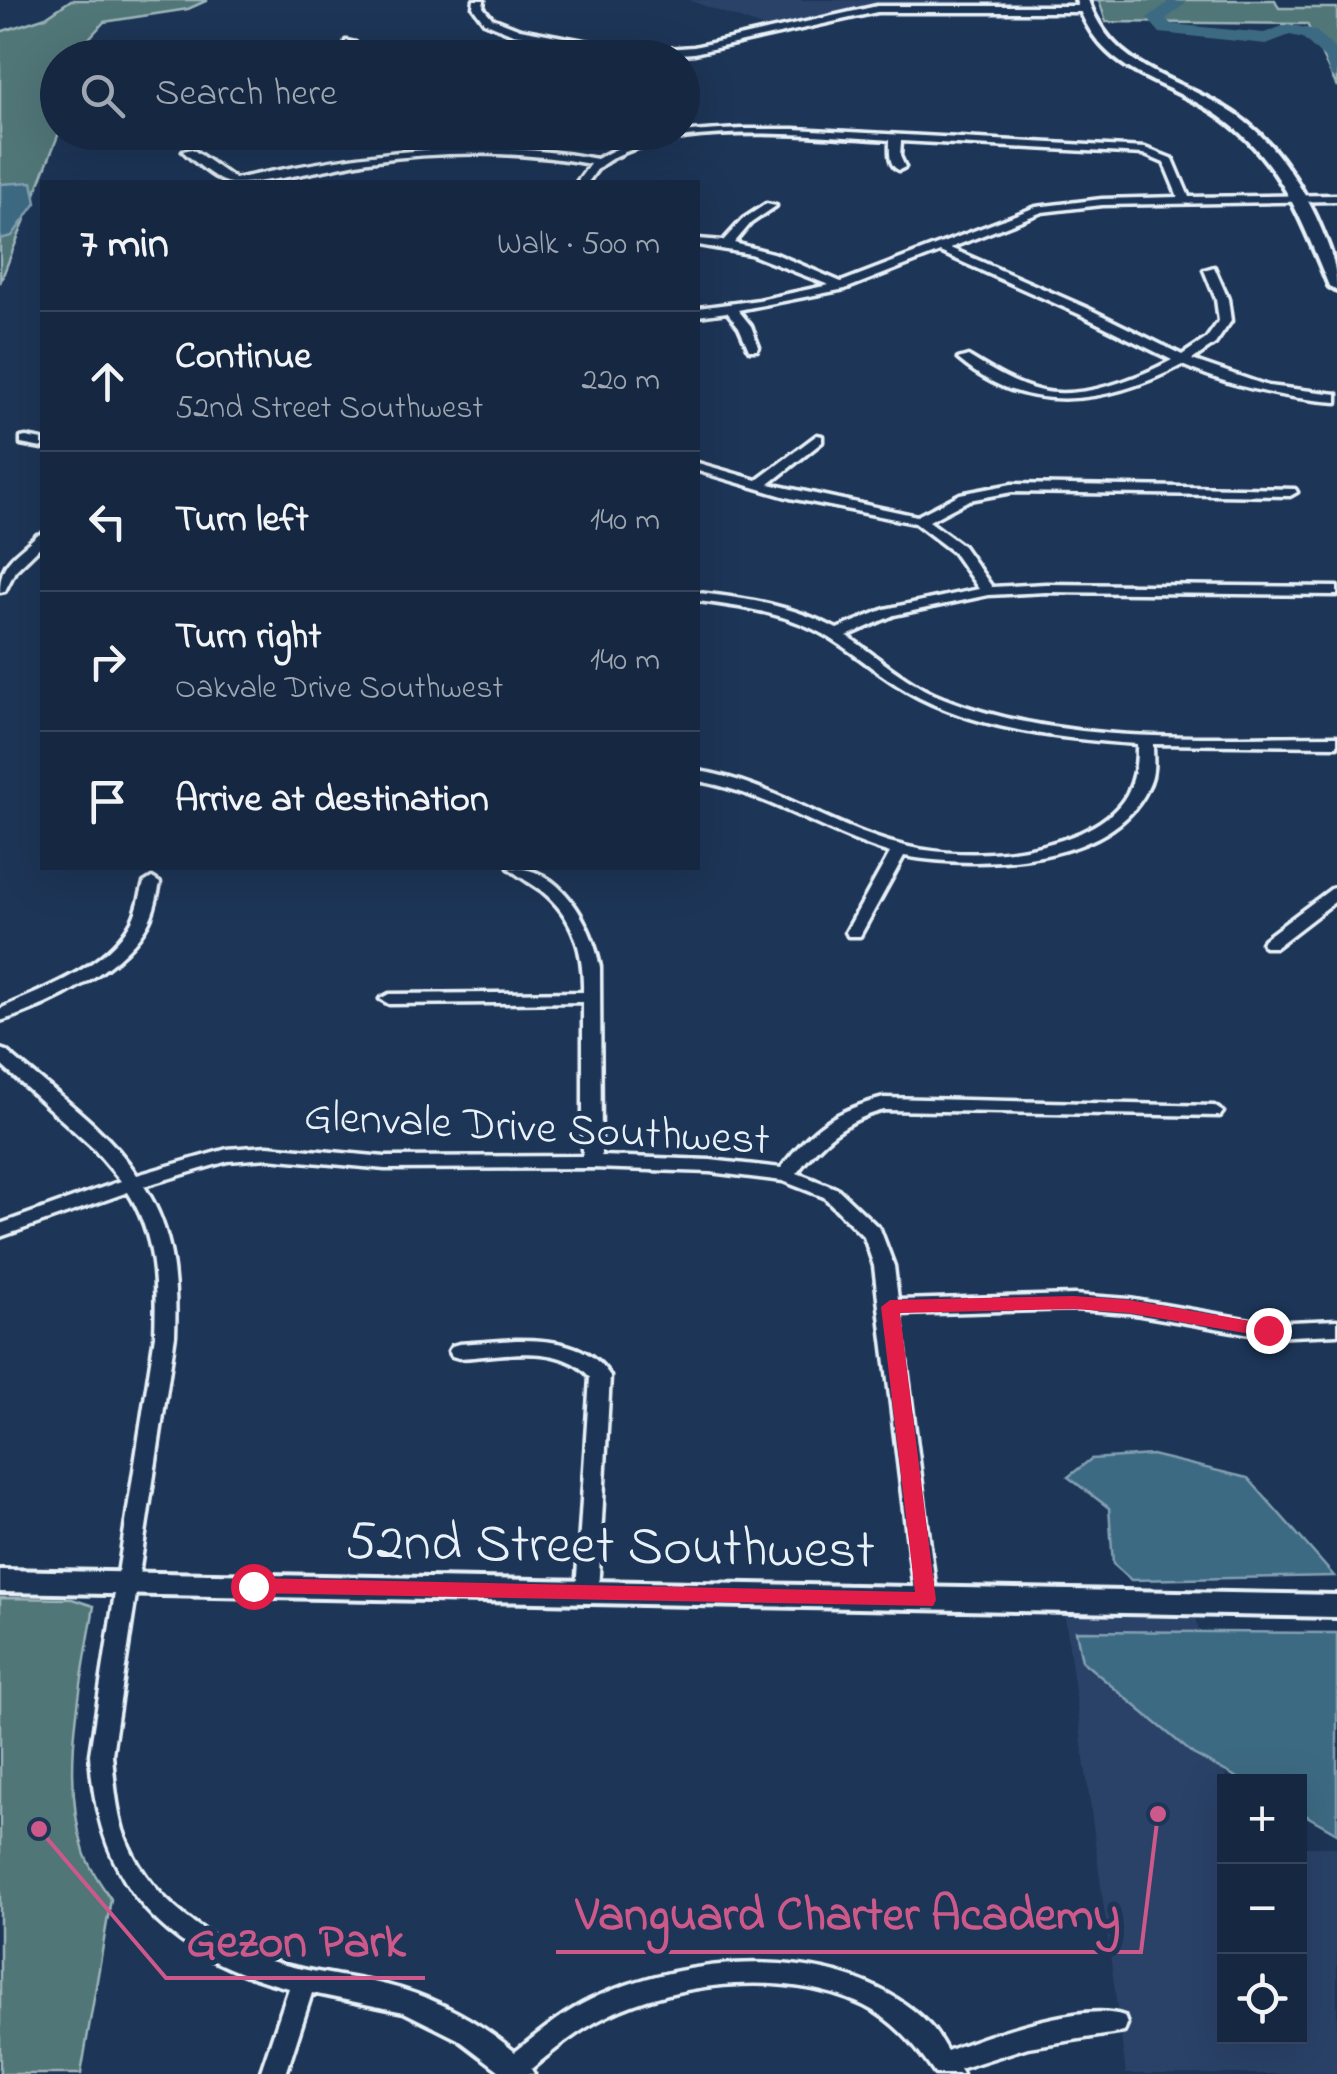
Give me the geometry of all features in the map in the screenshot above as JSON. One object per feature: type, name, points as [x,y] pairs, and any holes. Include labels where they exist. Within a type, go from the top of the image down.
[{"type":"street","points":[[480,0],[478,6],[488,20],[518,32],[561,40]]},
{"type":"street","points":[[700,49],[877,9],[1083,5],[1094,32],[1116,54],[1233,120],[1268,152],[1298,200],[1337,286]]},
{"type":"street","points":[[700,136],[746,131],[1145,151],[1168,161],[1185,201]]},
{"type":"street","points":[[896,138],[894,156],[900,167]]},
{"type":"street","points":[[244,180],[309,167],[442,152],[522,151],[596,162],[630,150]]},
{"type":"street","points":[[188,151],[231,180]]},
{"type":"street","points":[[584,180],[596,162]]},
{"type":"street","points":[[700,312],[841,286],[1040,209],[1102,202],[1337,198]]},
{"type":"street","points":[[728,244],[747,220],[770,206]]},
{"type":"street","points":[[700,242],[728,244],[778,258],[841,286]]},
{"type":"street","points":[[941,248],[1233,383],[1289,396],[1337,398]]},
{"type":"street","points":[[964,359],[1017,387],[1053,396],[1096,392],[1182,360],[1208,346],[1224,326],[1225,306],[1210,270]]},
{"type":"street","points":[[730,308],[745,326],[753,347]]},
{"type":"street","points":[[760,484],[817,439]]},
{"type":"street","points":[[26,441],[40,444]]},
{"type":"street","points":[[700,468],[790,494],[919,520],[958,550],[988,590]]},
{"type":"street","points":[[919,520],[965,497],[1012,488],[1290,492]]},
{"type":"street","points":[[0,588],[9,569],[40,540]]},
{"type":"street","points":[[836,636],[890,612],[988,590],[1337,591]]},
{"type":"street","points":[[700,597],[772,610],[836,636],[887,673],[936,700],[1060,731],[1145,738],[1337,741]]},
{"type":"street","points":[[700,776],[738,782],[785,800],[832,826],[898,850],[991,858],[1047,849],[1085,836],[1122,811],[1142,784],[1145,738]]},
{"type":"street","points":[[854,932],[898,850]]},
{"type":"street","points":[[520,870],[558,896],[578,919],[588,942],[592,1162]]},
{"type":"street","points":[[0,1016],[117,951],[138,926],[152,882]]},
{"type":"street","points":[[1270,943],[1337,892]]},
{"type":"street","points":[[390,1000],[590,997]]},
{"type":"street","points":[[0,1055],[136,1182],[163,1240],[170,1294],[101,1754],[104,1807],[119,1853],[142,1890],[198,1939],[254,1967],[393,1997],[424,2008],[476,2037],[518,2071],[575,2022],[623,1998],[662,1984],[752,1974],[819,1980],[865,1995],[906,2021],[947,2069],[1003,2042],[1049,2029],[1115,2024]]},
{"type":"street","points":[[786,1175],[832,1121],[884,1104],[1214,1112]]},
{"type":"street","name":"Glenvale Drive Southwest","points":[[0,1231],[227,1154],[268,1152],[385,1163],[710,1166],[786,1175],[830,1193],[853,1211],[873,1234],[884,1266],[926,1600]]},
{"type":"street","points":[[890,1307],[1074,1302],[1129,1306],[1268,1330],[1337,1326]]},
{"type":"street","points":[[459,1350],[559,1349],[592,1362],[600,1376],[587,1592]]},
{"type":"street","name":"52nd Street Southwest","points":[[0,1581],[1337,1606]]},
{"type":"street","points":[[273,2074],[304,1980]]},
{"type":"shaded area","points":[[689,0],[960,0],[962,6],[856,9],[770,30]]},
{"type":"shaded area","points":[[32,182],[36,203],[12,236],[0,239],[0,184]]},
{"type":"shaded area","points":[[1152,1455],[1248,1478],[1334,1576],[1131,1580],[1113,1564],[1109,1508],[1068,1477],[1091,1459]]},
{"type":"shaded area","points":[[1065,1616],[1196,1616],[1226,1774],[1217,1774],[1217,2044],[1307,2044],[1307,1847],[1337,1847],[1337,2074],[1126,2074]]},
{"type":"shaded area","points":[[1076,1631],[1337,1633],[1337,1833],[1307,1816],[1307,1774],[1231,1774],[1193,1754],[1082,1661]]},
{"type":"green space","points":[[71,0],[208,0],[188,9],[104,22],[88,40],[40,40],[40,150],[52,150],[0,283],[0,32],[46,17]]},
{"type":"green space","points":[[1099,0],[1275,0],[1279,8],[1337,8],[1337,87],[1307,24],[1106,22]]},
{"type":"green space","points":[[0,1598],[72,1599],[94,1606],[75,1729],[74,1791],[84,1852],[111,1899],[81,2074],[0,2074]]},
{"type":"waterway","points":[[1174,0],[1178,3],[1156,18],[1166,29],[1266,39],[1288,29],[1309,34],[1332,56],[1337,72]]},
{"type":"place","name":"Vanguard Charter Academy","points":[[1158,1814]]},
{"type":"place","name":"Gezon Park","points":[[39,1829]]},
{"type":"route","points":[[253,1586],[926,1600],[890,1307],[1074,1302],[1129,1306],[1268,1330]]}]
